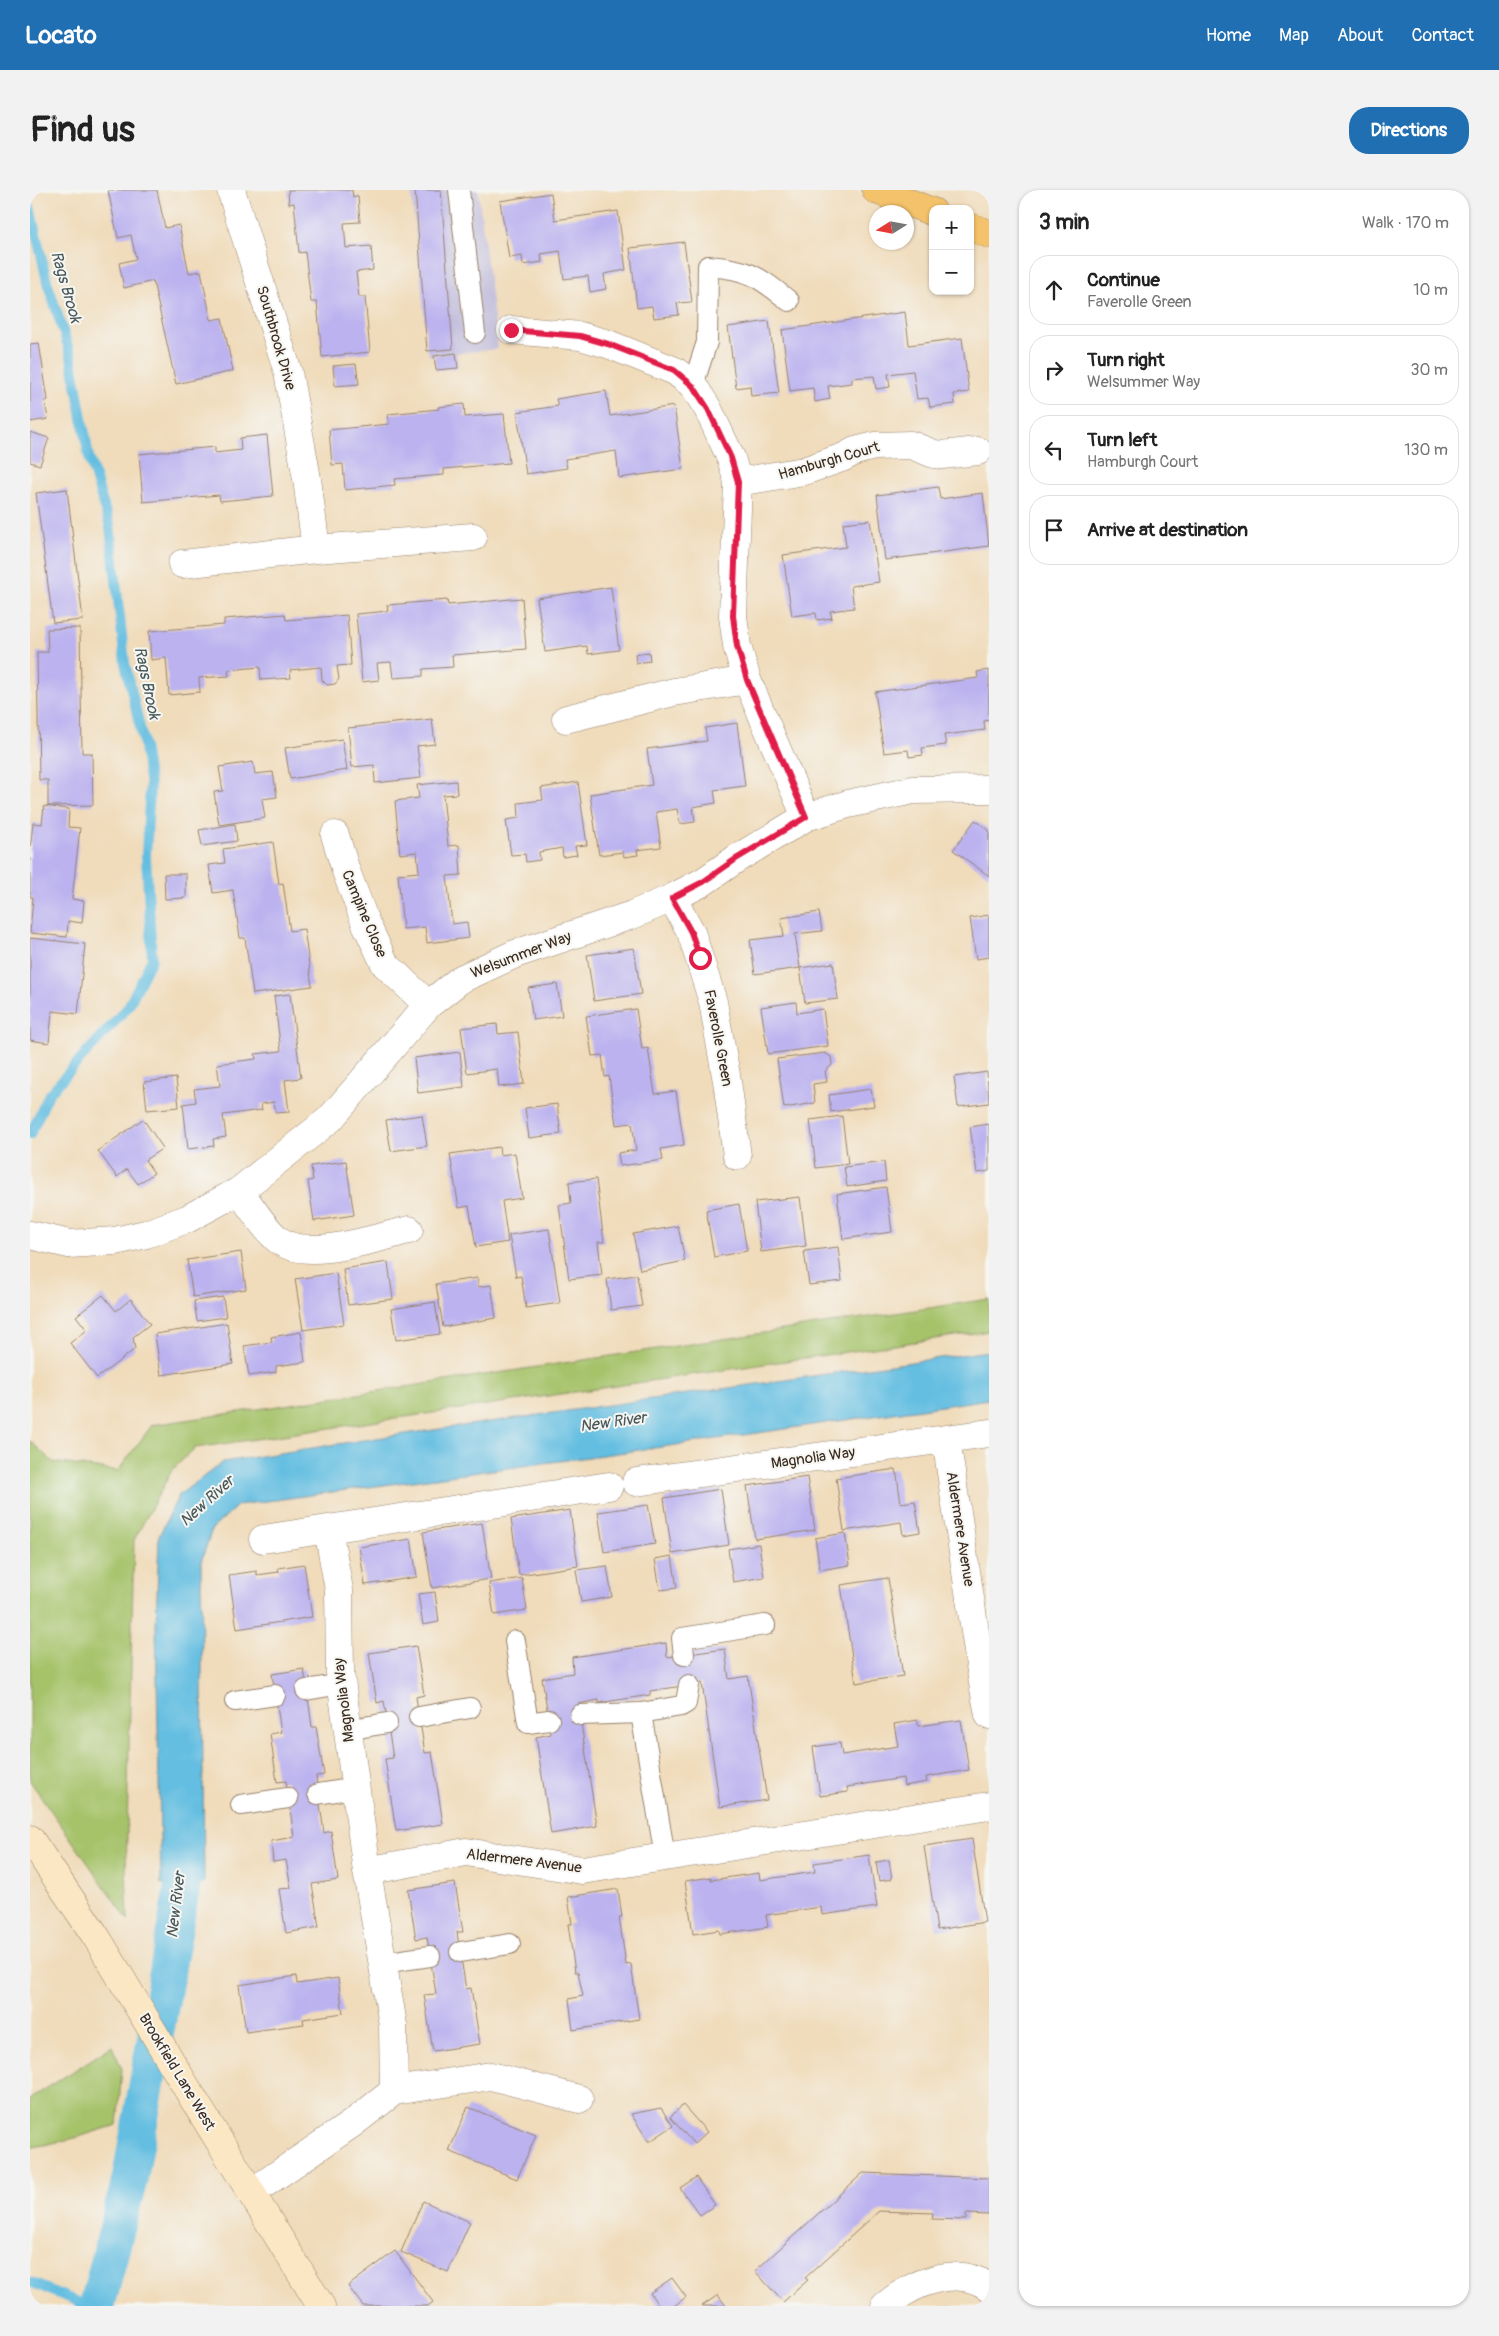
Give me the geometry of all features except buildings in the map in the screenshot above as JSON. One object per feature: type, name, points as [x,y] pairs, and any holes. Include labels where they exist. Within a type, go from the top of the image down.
[{"type":"highway","points":[[876,190],[929,210]]},
{"type":"highway","points":[[974,228],[989,234]]},
{"type":"main road","name":"Brookfield Lane West","points":[[30,1839],[97,1938],[321,2306]]},
{"type":"street","name":"Southbrook Drive","points":[[230,190],[288,372],[307,479],[316,548]]},
{"type":"street","points":[[511,330],[580,336],[608,344],[674,370],[693,386],[708,409],[720,431],[738,482],[733,616],[737,646],[747,680],[806,817]]},
{"type":"street","name":"Hamburgh Court","points":[[738,482],[804,471],[844,457],[855,451],[875,446],[912,445],[934,454],[942,455],[978,451]]},
{"type":"street","points":[[182,564],[316,548],[473,537]]},
{"type":"street","points":[[566,719],[674,692],[747,680]]},
{"type":"street","name":"Welsummer Way","points":[[30,1235],[69,1244],[115,1241],[146,1234],[188,1219],[239,1191],[330,1119],[428,1005],[461,979],[515,954],[632,916],[672,898],[703,882],[736,859],[806,817],[882,796],[913,790],[989,789]]},
{"type":"street","name":"Campine Close","points":[[335,835],[366,924],[385,964],[428,1005]]},
{"type":"street","name":"Faverolle Green","points":[[672,898],[691,932],[713,1002],[728,1081],[737,1156]]},
{"type":"street","points":[[239,1191],[275,1238],[289,1246],[320,1250],[409,1230]]},
{"type":"street","name":"Magnolia Way","points":[[636,1482],[989,1433]]},
{"type":"street","name":"Aldermere Avenue","points":[[946,1439],[986,1678],[989,1716]]},
{"type":"street","points":[[263,1539],[609,1486]]},
{"type":"street","name":"Magnolia Way","points":[[328,1530],[339,1590],[341,1684],[367,1871]]},
{"type":"street","name":"Aldermere Avenue","points":[[367,1871],[466,1852],[582,1870],[989,1806]]},
{"type":"street","points":[[367,1871],[393,2025],[394,2091]]},
{"type":"street","points":[[251,2193],[353,2123],[394,2091],[491,2076],[579,2099]]},
{"type":"street","points":[[886,2306],[899,2294],[918,2283],[935,2279],[969,2279],[989,2287]]},
{"type":"lane","points":[[459,190],[475,333]]},
{"type":"lane","points":[[693,386],[708,342],[708,266],[745,271],[756,276],[789,301]]},
{"type":"lane","points":[[684,1655],[682,1638],[765,1625]]},
{"type":"lane","points":[[515,1641],[528,1723],[549,1720]]},
{"type":"lane","points":[[306,1690],[341,1684]]},
{"type":"lane","points":[[580,1715],[641,1713],[681,1706],[686,1702],[689,1685]]},
{"type":"lane","points":[[235,1701],[275,1695]]},
{"type":"lane","points":[[419,1717],[470,1708]]},
{"type":"lane","points":[[641,1713],[665,1857]]},
{"type":"lane","points":[[348,1730],[387,1723]]},
{"type":"lane","points":[[318,1794],[355,1788]]},
{"type":"lane","points":[[241,1805],[288,1798]]},
{"type":"lane","points":[[460,1952],[510,1944]]},
{"type":"lane","points":[[382,1964],[430,1956]]},
{"type":"shaded area","points":[[411,190],[478,190],[498,349],[429,356]]},
{"type":"green space","points":[[989,1299],[989,1331],[195,1448],[172,1470],[134,1540],[126,1873],[128,1920],[30,1781],[30,1441],[53,1462],[118,1471],[152,1425]]},
{"type":"green space","points":[[112,2046],[122,2069],[117,2125],[71,2139],[30,2148],[30,2099]]},
{"type":"water","points":[[989,1351],[989,1399],[676,1445],[238,1505],[212,1529],[201,1562],[204,1884],[161,1884],[156,1625],[159,1536],[179,1495],[223,1462],[370,1439]]},
{"type":"waterway","name":"Rags Brook","points":[[30,207],[47,281],[71,356],[89,457],[110,526],[125,663],[143,740],[150,785],[146,856],[152,959],[128,1007],[49,1094],[30,1135]]},
{"type":"waterway","name":"New River","points":[[97,2306],[130,2178],[182,1888],[180,1834]]},
{"type":"waterway","name":"Rags Brook","points":[[30,2282],[88,2306]]},
{"type":"route","points":[[511,330],[553,332],[580,336],[608,344],[674,370],[693,386],[708,409],[720,431],[731,458],[738,482],[733,616],[737,646],[747,680],[806,817],[736,859],[703,882],[672,898],[691,932],[700,958]]}]
